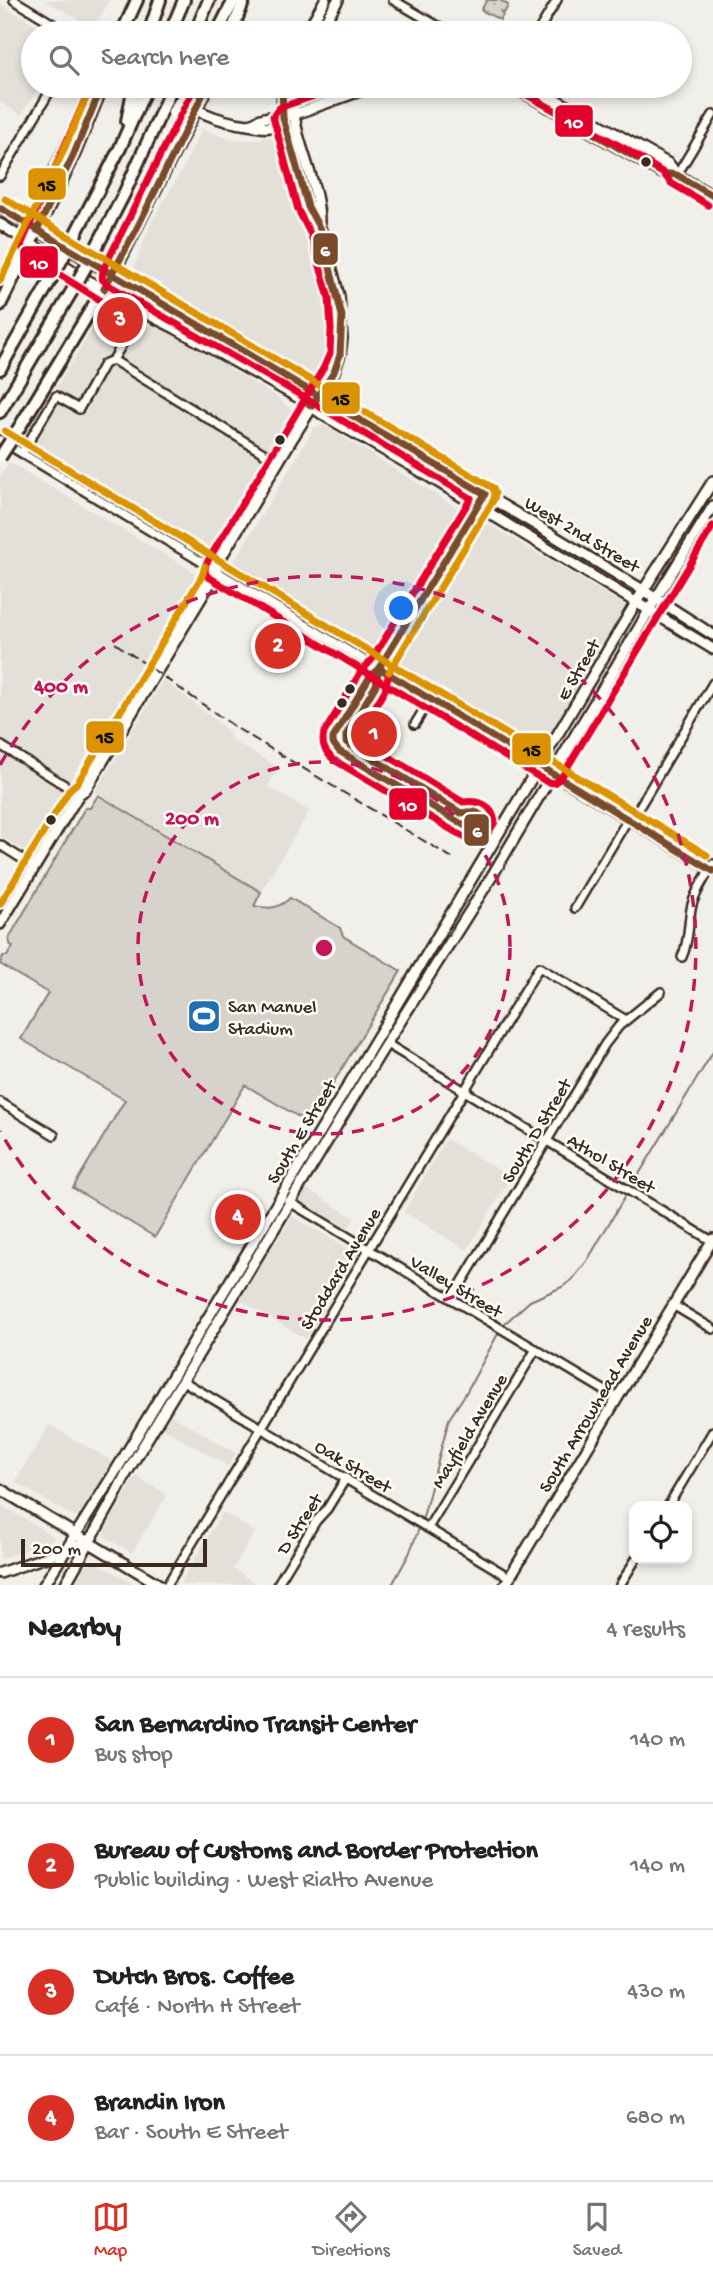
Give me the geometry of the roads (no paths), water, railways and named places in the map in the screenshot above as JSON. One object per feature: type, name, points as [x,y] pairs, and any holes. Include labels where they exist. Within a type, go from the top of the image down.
[{"type":"highway","points":[[127,21],[137,0]]},
{"type":"highway","points":[[153,21],[160,0]]},
{"type":"highway","points":[[175,21],[184,0]]},
{"type":"highway","points":[[200,21],[209,0]]},
{"type":"highway","points":[[224,21],[234,0]]},
{"type":"highway","points":[[236,21],[244,0]]},
{"type":"highway","points":[[0,304],[73,156],[97,98]]},
{"type":"highway","points":[[123,141],[132,98]]},
{"type":"highway","points":[[0,369],[74,237],[142,98]]},
{"type":"highway","points":[[167,111],[170,98]]},
{"type":"highway","points":[[0,412],[95,250],[156,124],[179,98]]},
{"type":"highway","points":[[0,457],[112,275],[201,98]]},
{"type":"main road","points":[[313,21],[325,0]]},
{"type":"main road","points":[[325,21],[338,0]]},
{"type":"main road","points":[[176,98],[226,122],[250,125],[258,119],[288,117],[341,98]]},
{"type":"main road","points":[[0,924],[79,794],[86,789],[212,580],[215,569],[334,372],[340,355],[342,339],[338,296],[319,225],[320,207],[288,117],[284,98]]},
{"type":"main road","points":[[288,117],[292,98]]},
{"type":"main road","points":[[533,98],[662,173],[677,175],[713,196]]},
{"type":"main road","points":[[553,98],[669,164],[677,175]]},
{"type":"main road","name":"West 2nd Street","points":[[0,208],[485,495],[713,635]]},
{"type":"main road","name":"West 2nd Street","points":[[0,224],[103,290],[312,406],[710,646]]},
{"type":"main road","points":[[175,328],[181,327],[207,338],[212,334]]},
{"type":"main road","name":"E Street","points":[[540,765],[643,590],[713,481]]},
{"type":"main road","name":"E Street","points":[[552,773],[713,506]]},
{"type":"main road","name":"South E Street","points":[[44,1585],[540,765]]},
{"type":"main road","name":"South E Street","points":[[65,1585],[126,1474],[492,876],[552,773]]},
{"type":"main road","name":"South Arrowhead Avenue","points":[[507,1581],[712,1240]]},
{"type":"main road","points":[[0,1489],[160,1585]]},
{"type":"main road","points":[[0,1573],[89,1542]]},
{"type":"street","points":[[13,0],[48,21]]},
{"type":"street","points":[[393,0],[427,21]]},
{"type":"street","points":[[544,21],[557,0]]},
{"type":"street","points":[[0,176],[45,98]]},
{"type":"street","points":[[677,175],[713,115]]},
{"type":"street","points":[[22,453],[57,396],[79,409],[104,364],[113,360],[140,311]]},
{"type":"street","points":[[113,360],[278,462]]},
{"type":"street","points":[[0,440],[712,868],[692,906],[687,946],[682,957]]},
{"type":"street","points":[[379,668],[485,495]]},
{"type":"street","points":[[575,908],[713,682]]},
{"type":"street","points":[[415,724],[430,699]]},
{"type":"street","points":[[0,745],[79,794]]},
{"type":"street","points":[[0,845],[35,867]]},
{"type":"street","name":"Stoddard Avenue","points":[[167,1585],[538,967],[626,1020]]},
{"type":"street","name":"South D Street","points":[[452,1299],[605,1044],[626,1020],[661,992]]},
{"type":"street","name":"Athol Street","points":[[387,1044],[712,1240]]},
{"type":"street","points":[[0,1102],[54,1135]]},
{"type":"street","name":"Valley Street","points":[[280,1197],[617,1398]]},
{"type":"street","points":[[673,1305],[713,1329]]},
{"type":"street","name":"Mayfield Avenue","points":[[423,1525],[536,1349]]},
{"type":"street","name":"Oak Street","points":[[183,1381],[423,1525],[507,1581]]},
{"type":"street","points":[[671,1501],[713,1431]]},
{"type":"street","name":"D Street","points":[[277,1585],[346,1478]]},
{"type":"street","points":[[620,1585],[633,1564]]},
{"type":"water","points":[[71,120],[78,121],[43,201],[37,205],[33,201]]},
{"type":"waterway","points":[[630,1189],[713,1052]]},
{"type":"waterway","points":[[503,1325],[530,1301],[572,1280],[587,1261],[627,1193]]},
{"type":"waterway","points":[[422,1521],[449,1419],[500,1330]]},
{"type":"waterway","points":[[392,1585],[420,1526]]},
{"type":"railway","points":[[115,643],[238,729],[454,859]]},
{"type":"place","name":"Dutch Bros. Coffee","points":[[120,320]]},
{"type":"place","name":"Bureau of Customs and Border Protection","points":[[278,646]]},
{"type":"place","name":"San Bernardino Transit Center","points":[[374,734]]},
{"type":"place","name":"San Manuel Stadium","points":[[204,1016]]},
{"type":"place","name":"Brandin Iron","points":[[238,1217]]}]
